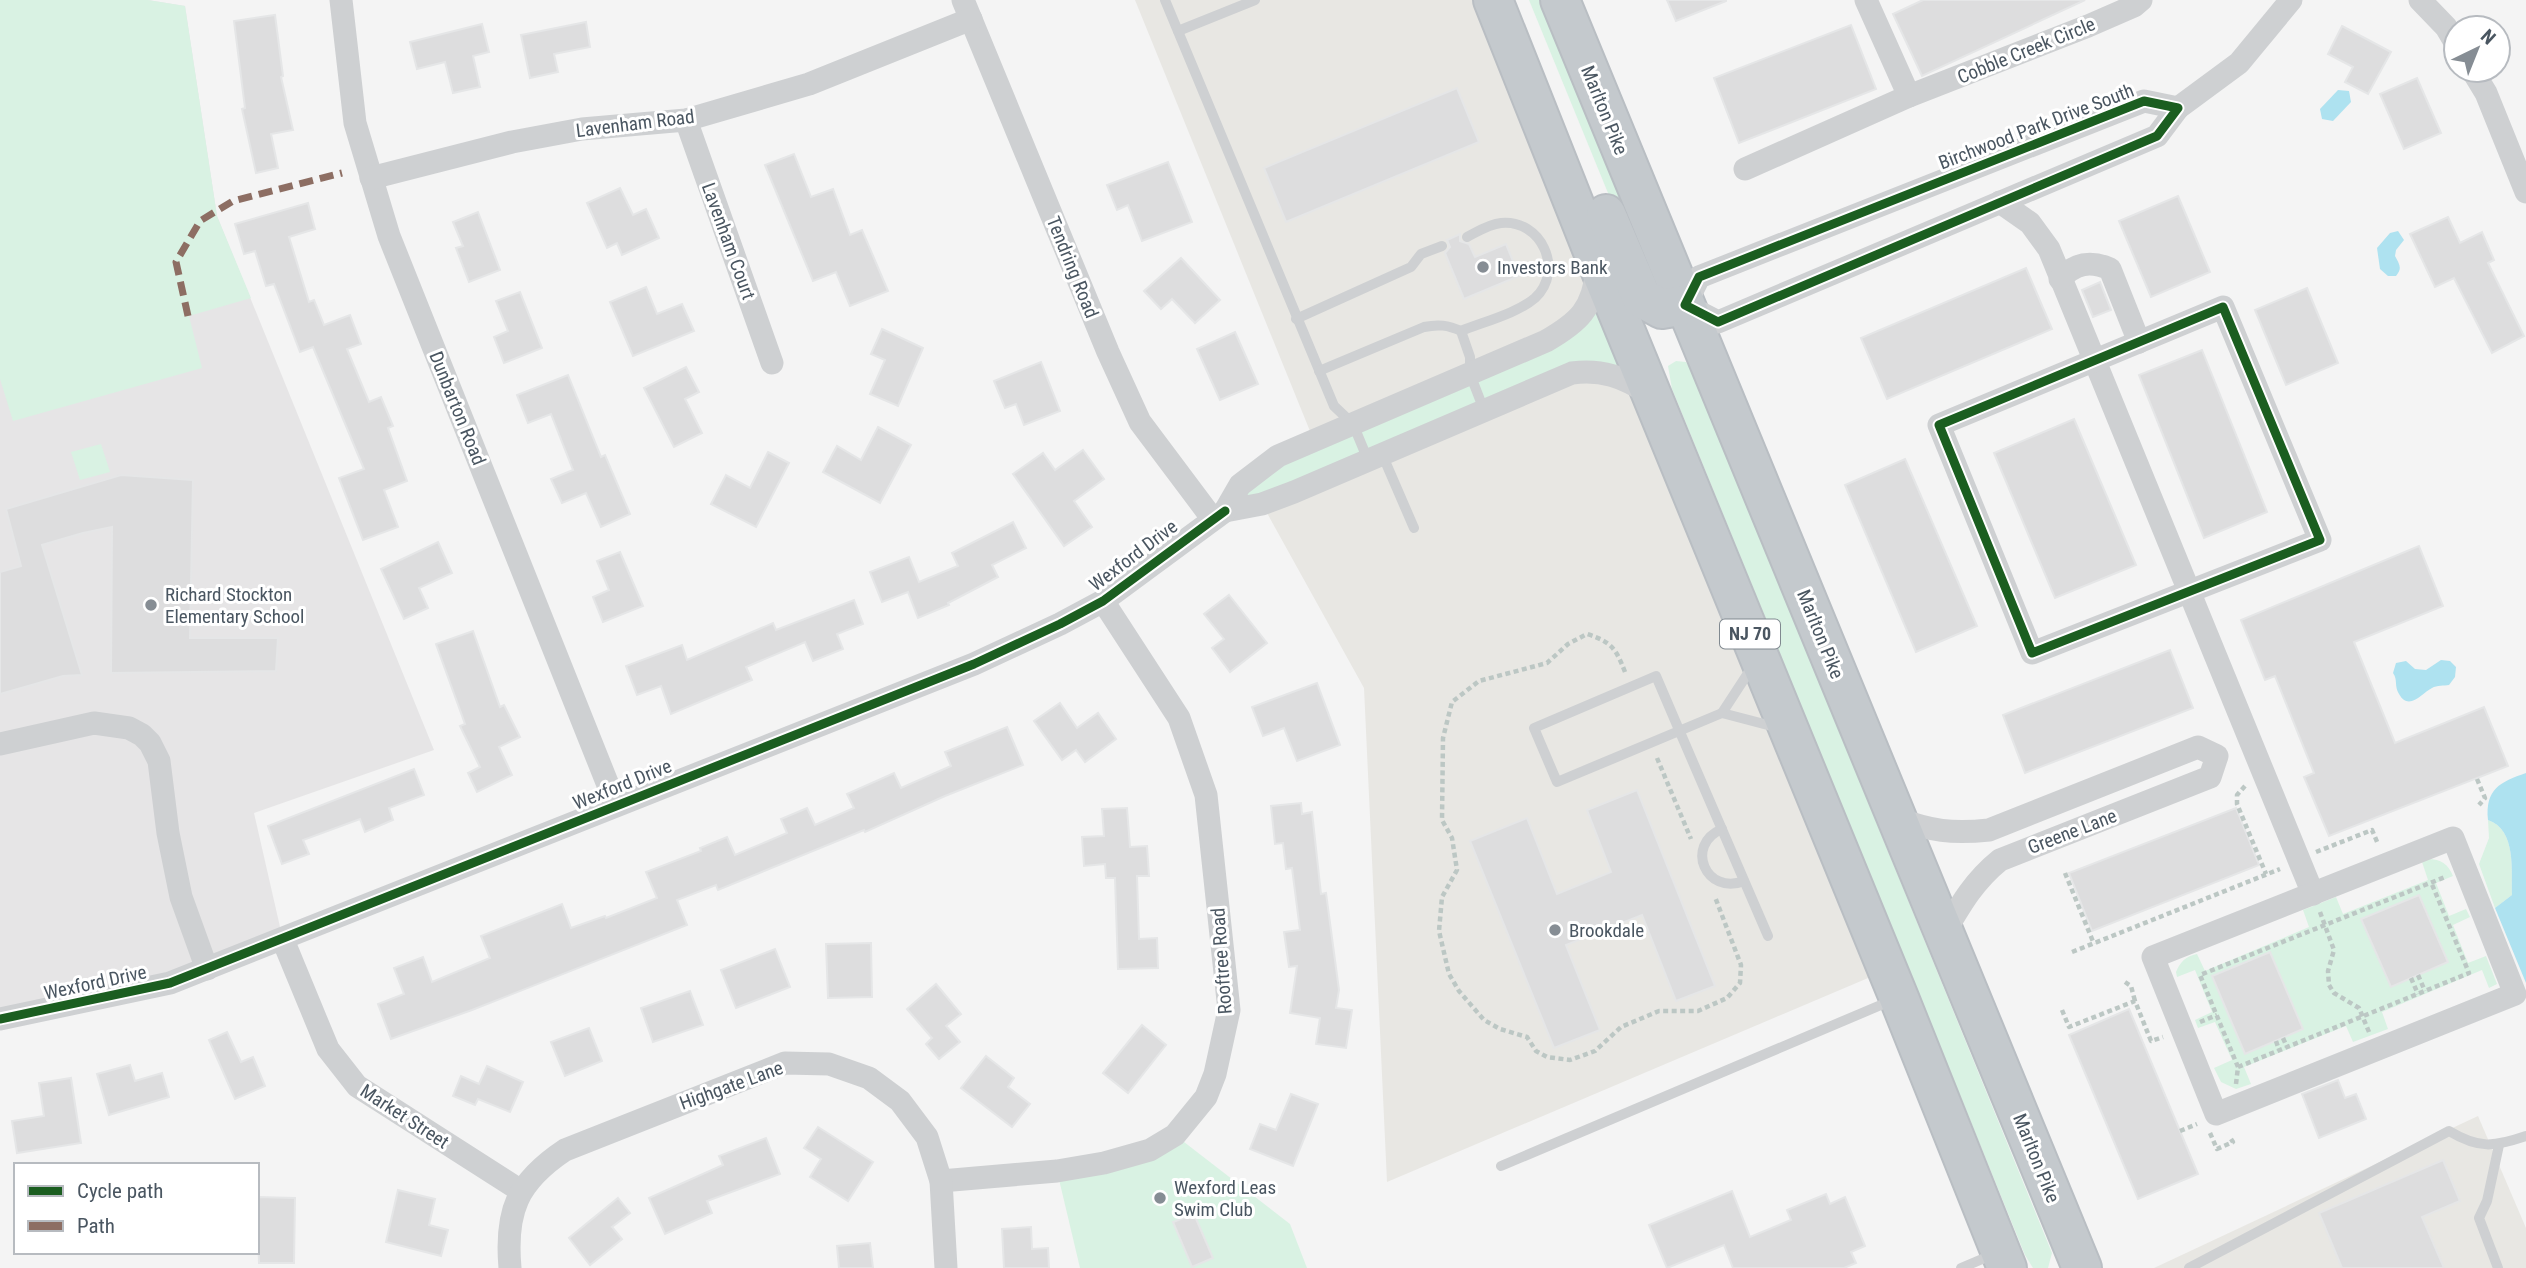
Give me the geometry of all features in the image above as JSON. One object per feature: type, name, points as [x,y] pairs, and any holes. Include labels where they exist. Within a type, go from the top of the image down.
[{"type":"highway","name":"NJ 70","points":[[1493,0],[2003,1260]]},
{"type":"highway","points":[[1514,0],[1642,299],[1662,309],[1685,304]]},
{"type":"highway","name":"Marlton Pike","points":[[1560,0],[2082,1268]]},
{"type":"street","name":"Dunbarton Road","points":[[341,0],[355,123],[389,236],[617,805]]},
{"type":"street","points":[[1866,0],[1909,96]]},
{"type":"street","name":"Cobble Creek Circle","points":[[1745,169],[1909,96],[2088,26],[2134,6],[2141,0]]},
{"type":"street","points":[[1685,304],[1718,322],[2157,136],[2178,108],[2239,63],[2291,0]]},
{"type":"street","points":[[2420,0],[2442,23]]},
{"type":"street","name":"Lavenham Road","points":[[371,178],[512,142],[582,129],[686,120],[809,84],[967,9]]},
{"type":"street","name":"Tendring Road","points":[[967,9],[1108,352],[1140,422],[1219,514]]},
{"type":"street","points":[[2481,84],[2526,192]]},
{"type":"street","name":"Birchwood Park Drive South","points":[[1685,304],[1699,277],[2144,101],[2178,108]]},
{"type":"street","name":"Lavenham Court","points":[[686,120],[772,363]]},
{"type":"street","points":[[2000,202],[2031,223],[2049,249],[2315,899]]},
{"type":"street","points":[[2060,279],[2078,265],[2089,263],[2110,269],[2139,342]]},
{"type":"street","name":"Wexford Drive","points":[[0,1019],[170,983],[974,664],[1060,624],[1104,601],[1219,514],[1240,485],[1278,456],[1546,341],[1569,327],[1585,312],[1595,289],[1598,264]]},
{"type":"street","points":[[2223,307],[2320,540],[2032,653],[1939,425],[2139,342],[2223,307]]},
{"type":"street","name":"Wexford Drive","points":[[1219,514],[1262,504],[1572,373],[1590,370],[1611,373],[1629,380],[1651,395]]},
{"type":"street","name":"Rooftree Road","points":[[941,1181],[1057,1171],[1104,1163],[1150,1150],[1174,1135],[1206,1097],[1215,1074],[1229,1010],[1206,795],[1180,718],[1104,601]]},
{"type":"street","points":[[0,744],[94,723],[129,728],[142,735],[157,754],[168,833],[181,897],[207,969]]},
{"type":"street","name":"Greene Lane","points":[[1896,818],[1926,829],[1957,833],[1989,830],[2198,747],[2217,756],[2251,742]]},
{"type":"street","name":"Greene Lane","points":[[1944,933],[1975,884],[2000,860],[2210,777],[2217,756]]},
{"type":"street","points":[[2452,838],[2465,868],[2515,995],[2216,1114],[2153,957],[2315,899],[2452,838]]},
{"type":"street","name":"Market Street","points":[[283,940],[328,1049],[357,1086],[521,1191]]},
{"type":"street","name":"Highgate Lane","points":[[510,1268],[510,1215],[521,1191],[542,1165],[565,1150],[785,1063],[829,1064],[869,1078],[900,1101],[927,1137],[941,1181],[946,1268]]},
{"type":"lane","points":[[1165,0],[1334,406],[1353,424],[1375,457],[1414,528]]},
{"type":"lane","points":[[1178,31],[1255,0]]},
{"type":"lane","points":[[1461,331],[1525,305],[1536,297],[1549,273],[1545,247],[1537,236],[1526,228],[1513,223],[1499,223],[1467,237]]},
{"type":"lane","points":[[1296,319],[1411,267],[1421,254],[1442,246]]},
{"type":"lane","points":[[1318,371],[1424,327],[1450,325],[1461,331],[1470,357],[1470,374],[1485,410]]},
{"type":"lane","points":[[1722,713],[1759,656]]},
{"type":"lane","points":[[1768,936],[1744,881],[1722,829],[1679,729],[1656,676],[1534,728],[1557,782],[1679,729],[1722,713],[1789,730]]},
{"type":"lane","points":[[1722,829],[1710,836],[1704,844],[1704,865],[1711,877],[1720,882],[1731,884],[1744,881]]},
{"type":"lane","points":[[1501,1166],[1899,998]]},
{"type":"lane","points":[[2189,1268],[2449,1130],[2464,1140],[2481,1145],[2499,1145],[2526,1136]]},
{"type":"lane","points":[[2498,1268],[2480,1218],[2487,1201],[2499,1145]]},
{"type":"lane","points":[[1961,1268],[2003,1260]]},
{"type":"path","points":[[1631,686],[1619,657],[1607,640],[1587,634],[1568,644],[1547,663],[1479,681],[1452,702],[1443,738],[1442,820],[1452,838],[1457,870],[1442,897],[1439,914],[1441,945],[1449,974],[1459,991],[1484,1020],[1500,1029],[1527,1037],[1536,1051],[1547,1057],[1570,1060],[1582,1057],[1595,1051],[1621,1027],[1659,1011],[1698,1011],[1727,998],[1735,991],[1740,983],[1741,965],[1714,894]]},
{"type":"path","points":[[1657,758],[1691,838],[1688,851]]},
{"type":"path","points":[[2477,779],[2485,798],[2479,805]]},
{"type":"path","points":[[2250,781],[2237,795],[2237,804],[2266,874]]},
{"type":"path","points":[[2310,857],[2372,830],[2381,852]]},
{"type":"path","points":[[2073,952],[2287,866]]},
{"type":"path","points":[[2236,1089],[2238,1068],[2200,975],[2465,868]]},
{"type":"path","points":[[2065,873],[2094,944]]},
{"type":"path","points":[[2238,1068],[2469,974],[2431,882]]},
{"type":"path","points":[[2315,899],[2334,950],[2328,971],[2329,985],[2334,993],[2355,1004],[2364,1016],[2371,1035]]},
{"type":"path","points":[[2447,921],[2457,917]]},
{"type":"path","points":[[2131,929],[2135,939]]},
{"type":"path","points":[[2418,975],[2425,991]]},
{"type":"path","points":[[2411,978],[2418,994]]},
{"type":"path","points":[[2126,982],[2131,986],[2151,1041]]},
{"type":"path","points":[[2062,1010],[2069,1027],[2135,1001]]},
{"type":"path","points":[[2196,1023],[2217,1015]]},
{"type":"path","points":[[2283,1038],[2287,1047]]},
{"type":"path","points":[[2276,1041],[2279,1051]]},
{"type":"shaded area","points":[[0,0],[148,0],[185,6],[217,216],[434,750],[254,813],[283,940],[0,1019]]},
{"type":"shaded area","points":[[1135,0],[1493,0],[1598,264],[1585,312],[1314,441]]},
{"type":"shaded area","points":[[1572,373],[1629,380],[1887,970],[1387,1182],[1364,688],[1262,504]]},
{"type":"shaded area","points":[[2478,1116],[2526,1228],[2526,1268],[2154,1268]]},
{"type":"green space","points":[[0,0],[148,0],[185,6],[217,216],[251,298],[189,316],[202,368],[13,421],[0,379]]},
{"type":"green space","points":[[1529,0],[1539,0],[1658,292],[1644,281]]},
{"type":"green space","points":[[1595,289],[1651,395],[1590,370],[1225,511],[1240,485],[1546,341]]},
{"type":"green space","points":[[1676,361],[1686,362],[1693,373],[2052,1253],[2048,1268],[2033,1268],[2025,1255],[1672,389],[1668,366]]},
{"type":"green space","points":[[101,444],[110,472],[80,480],[71,452]]},
{"type":"green space","points":[[2488,820],[2504,833],[2512,863],[2512,895],[2495,908],[2479,864],[2489,838]]},
{"type":"green space","points":[[2428,859],[2444,863],[2453,876],[2436,883],[2449,916],[2466,909],[2470,917],[2453,925],[2468,963],[2486,956],[2497,984],[2489,988],[2482,970],[2382,1012],[2388,1029],[2353,1042],[2346,1026],[2244,1067],[2251,1084],[2236,1089],[2221,1082],[2214,1068],[2232,1060],[2215,1022],[2198,1028],[2195,1020],[2212,1012],[2195,970],[2177,977],[2176,972],[2182,962],[2197,954],[2205,971],[2309,927],[2303,910],[2336,897],[2343,914],[2428,880],[2422,862]]},
{"type":"green space","name":"Wexford Leas Swim Club","points":[[1175,1135],[1290,1224],[1307,1268],[1080,1268],[1057,1171]]},
{"type":"water","points":[[2338,90],[2349,91],[2351,102],[2333,121],[2322,119],[2320,109]]},
{"type":"water","points":[[2398,231],[2404,240],[2395,256],[2400,266],[2399,271],[2396,276],[2388,276],[2380,269],[2377,248],[2390,233]]},
{"type":"water","points":[[2441,660],[2450,661],[2456,667],[2455,677],[2449,685],[2434,687],[2411,701],[2403,699],[2393,673],[2396,663],[2406,661],[2415,669],[2426,670]]},
{"type":"water","points":[[2526,773],[2526,983],[2495,908],[2512,895],[2512,863],[2504,833],[2488,820],[2488,809],[2496,788]]},
{"type":"building","points":[[1667,0],[1726,0],[1726,1],[1676,21]]},
{"type":"building","points":[[1923,0],[2085,0],[1922,76],[1893,14]]},
{"type":"building","points":[[275,15],[281,77],[293,130],[271,134],[278,168],[256,173],[242,109],[245,108],[234,21]]},
{"type":"building","points":[[586,22],[590,47],[554,54],[558,72],[530,78],[521,35]]},
{"type":"building","points":[[482,24],[489,52],[473,56],[480,87],[453,93],[445,62],[417,69],[410,42]]},
{"type":"building","points":[[1851,25],[1876,89],[1739,143],[1714,78]]},
{"type":"building","points":[[2342,26],[2391,52],[2368,94],[2345,82],[2353,67],[2328,54]]},
{"type":"building","points":[[2417,78],[2441,133],[2404,149],[2380,94]]},
{"type":"building","points":[[1457,88],[1479,142],[1286,222],[1264,168]]},
{"type":"building","points":[[794,154],[811,197],[833,189],[850,235],[862,230],[888,291],[850,306],[836,272],[813,281],[765,165]]},
{"type":"building","points":[[1168,162],[1192,222],[1142,241],[1128,205],[1117,210],[1107,185]]},
{"type":"building","points":[[620,188],[633,215],[646,209],[659,238],[622,255],[617,243],[607,248],[587,203]]},
{"type":"building","points":[[2178,196],[2210,272],[2151,297],[2119,221]]},
{"type":"building","points":[[308,203],[315,229],[289,237],[309,302],[314,300],[324,325],[350,315],[361,344],[347,349],[369,402],[381,397],[393,426],[388,428],[407,481],[384,490],[398,527],[363,540],[339,478],[364,469],[313,347],[300,352],[274,284],[266,286],[255,251],[244,254],[235,224]]},
{"type":"building","points":[[478,212],[500,270],[469,282],[456,248],[463,246],[453,222]]},
{"type":"building","points":[[2448,217],[2460,243],[2482,232],[2494,260],[2488,263],[2524,336],[2492,353],[2454,278],[2435,287],[2410,234]]},
{"type":"building","name":"Investors Bank","points":[[1460,234],[1460,241],[1469,244],[1475,257],[1506,244],[1519,276],[1464,299],[1445,253],[1450,247],[1447,240]]},
{"type":"building","points":[[1181,258],[1220,300],[1195,323],[1172,299],[1161,309],[1144,291]]},
{"type":"building","points":[[2026,268],[2052,329],[1887,399],[1861,338]]},
{"type":"building","points":[[2100,282],[2111,310],[2093,317],[2082,290]]},
{"type":"building","points":[[646,287],[657,314],[682,304],[694,331],[633,356],[610,302]]},
{"type":"building","points":[[2307,288],[2338,363],[2286,385],[2255,310]]},
{"type":"building","points":[[520,292],[542,348],[504,363],[494,337],[508,331],[496,301]]},
{"type":"building","points":[[882,329],[923,348],[898,406],[870,394],[885,360],[871,354]]},
{"type":"building","points":[[1235,332],[1258,384],[1220,400],[1197,349]]},
{"type":"building","points":[[2202,350],[2267,512],[2204,538],[2139,375]]},
{"type":"building","points":[[1041,362],[1060,411],[1024,425],[1016,404],[1005,408],[994,381]]},
{"type":"building","points":[[686,367],[699,392],[685,399],[702,433],[674,447],[644,388]]},
{"type":"building","points":[[568,375],[601,457],[605,455],[630,514],[601,527],[586,493],[562,503],[551,479],[573,470],[551,414],[528,423],[517,395]]},
{"type":"building","points":[[2074,419],[2136,565],[2055,598],[1994,453]]},
{"type":"building","points":[[878,427],[911,445],[880,503],[823,472],[837,446],[861,460]]},
{"type":"building","points":[[1083,450],[1104,479],[1074,501],[1092,527],[1064,546],[1013,474],[1043,453],[1055,470]]},
{"type":"building","points":[[768,452],[789,463],[756,527],[711,504],[726,475],[750,488]]},
{"type":"building","points":[[1905,459],[1977,626],[1916,652],[1845,485]]},
{"type":"building","name":"Richard Stockton Elementary School","points":[[121,475],[193,480],[190,638],[278,638],[276,671],[111,673],[112,527],[42,545],[82,675],[63,676],[0,694],[0,572],[21,566],[6,509]]},
{"type":"building","points":[[1013,522],[1026,548],[992,565],[998,577],[948,603],[949,605],[918,618],[908,592],[882,602],[870,572],[909,557],[919,582],[958,566],[952,553]]},
{"type":"building","points":[[438,542],[452,573],[419,588],[428,608],[404,619],[381,569]]},
{"type":"building","points":[[2419,546],[2443,606],[2354,642],[2395,743],[2484,707],[2508,766],[2329,836],[2304,777],[2314,773],[2275,676],[2265,680],[2241,620]]},
{"type":"building","points":[[620,552],[643,606],[603,622],[593,597],[609,590],[597,561]]},
{"type":"building","points":[[1229,595],[1267,643],[1230,672],[1212,648],[1224,639],[1204,614]]},
{"type":"building","points":[[854,600],[863,624],[837,634],[843,649],[813,661],[805,642],[746,667],[752,680],[671,714],[661,686],[637,695],[626,666],[682,645],[687,660],[773,623],[776,630]]},
{"type":"building","points":[[473,631],[500,707],[504,705],[520,737],[499,747],[512,775],[477,792],[468,773],[480,767],[460,726],[465,724],[436,644]]},
{"type":"building","points":[[2170,650],[2193,708],[2025,773],[2003,715]]},
{"type":"building","points":[[1317,683],[1340,745],[1297,761],[1284,728],[1263,736],[1252,707]]},
{"type":"building","points":[[1060,703],[1077,728],[1098,713],[1116,739],[1085,762],[1076,750],[1062,760],[1034,721]]},
{"type":"building","points":[[1007,727],[1023,765],[718,890],[716,885],[677,900],[687,925],[391,1039],[378,1004],[404,994],[394,968],[423,957],[432,982],[490,958],[481,936],[562,904],[571,928],[657,898],[646,872],[701,851],[700,848],[727,837],[735,855],[787,833],[781,819],[807,808],[815,825],[854,808],[847,794],[894,773],[901,788],[951,766],[945,752]]},
{"type":"building","points":[[414,769],[424,795],[389,808],[393,820],[365,832],[360,819],[303,840],[309,854],[282,864],[268,826]]},
{"type":"building","name":"Brookdale","points":[[1637,790],[1715,986],[1676,1001],[1642,915],[1566,945],[1600,1030],[1554,1048],[1470,841],[1527,818],[1557,894],[1611,872],[1587,810]]},
{"type":"building","points":[[1301,803],[1302,814],[1312,812],[1321,894],[1326,893],[1339,990],[1336,1008],[1352,1010],[1346,1048],[1316,1044],[1320,1018],[1290,1013],[1297,966],[1289,967],[1284,932],[1300,930],[1292,868],[1286,869],[1283,843],[1275,844],[1271,806]]},
{"type":"building","points":[[1127,808],[1130,847],[1147,846],[1149,876],[1137,876],[1139,939],[1157,938],[1158,968],[1118,969],[1115,878],[1106,878],[1105,864],[1084,866],[1082,837],[1104,836],[1102,809]]},
{"type":"building","points":[[2236,808],[2259,865],[2092,931],[2069,873]]},
{"type":"building","points":[[2419,895],[2448,962],[2391,987],[2361,919]]},
{"type":"building","points":[[871,943],[872,997],[828,998],[826,944]]},
{"type":"building","points":[[775,949],[790,987],[736,1008],[721,970]]},
{"type":"building","points":[[2270,952],[2303,1029],[2245,1054],[2212,976]]},
{"type":"building","points":[[936,984],[961,1014],[946,1026],[960,1042],[939,1059],[926,1044],[932,1038],[907,1009]]},
{"type":"building","points":[[690,991],[703,1025],[653,1042],[641,1008]]},
{"type":"building","points":[[2129,1009],[2198,1174],[2138,1199],[2069,1035]]},
{"type":"building","points":[[1142,1025],[1166,1045],[1128,1093],[1103,1073]]},
{"type":"building","points":[[589,1028],[602,1061],[565,1076],[551,1042]]},
{"type":"building","points":[[227,1032],[241,1062],[253,1057],[265,1086],[235,1099],[209,1040]]},
{"type":"building","points":[[986,1056],[1014,1078],[1008,1087],[1030,1104],[1012,1127],[961,1088]]},
{"type":"building","points":[[130,1065],[135,1081],[162,1073],[169,1097],[109,1115],[97,1074]]},
{"type":"building","points":[[487,1066],[523,1082],[510,1112],[478,1099],[475,1105],[453,1096],[461,1076],[479,1084]]},
{"type":"building","points":[[71,1078],[81,1143],[17,1153],[12,1121],[44,1116],[39,1083]]},
{"type":"building","points":[[2338,1080],[2345,1098],[2356,1094],[2366,1119],[2319,1138],[2302,1094]]},
{"type":"building","points":[[1291,1094],[1318,1104],[1293,1166],[1250,1149],[1260,1124],[1276,1130]]},
{"type":"building","points":[[818,1127],[873,1162],[848,1201],[810,1177],[821,1159],[804,1148]]},
{"type":"building","points":[[766,1138],[780,1174],[707,1201],[712,1213],[665,1234],[649,1198],[723,1165],[719,1156]]},
{"type":"building","points":[[2443,1160],[2460,1201],[2422,1217],[2444,1268],[2342,1268],[2319,1213]]},
{"type":"building","points":[[398,1190],[435,1199],[429,1225],[448,1230],[441,1256],[386,1242]]},
{"type":"building","points":[[1732,1191],[1750,1237],[1791,1220],[1787,1210],[1826,1194],[1830,1204],[1845,1197],[1865,1246],[1851,1252],[1856,1263],[1844,1268],[1733,1268],[1724,1245],[1667,1268],[1649,1225]]},
{"type":"building","points":[[259,1197],[295,1198],[294,1263],[259,1263]]},
{"type":"building","points":[[618,1198],[630,1213],[612,1227],[622,1239],[590,1265],[569,1238]]},
{"type":"building","points":[[1194,1214],[1213,1258],[1192,1267],[1173,1222]]},
{"type":"building","points":[[1031,1227],[1032,1249],[1048,1248],[1049,1268],[1004,1268],[1002,1229]]},
{"type":"building","points":[[870,1243],[873,1268],[839,1268],[837,1246]]},
{"type":"marked path","points":[[188,316],[176,262],[200,221],[233,201],[342,173]]},
{"type":"cycle path","points":[[2144,101],[2178,108],[2157,136],[1718,322],[1685,305],[1699,277],[2144,101]]},
{"type":"cycle path","points":[[2223,307],[2320,540],[2032,653],[1939,425],[2223,307]]},
{"type":"cycle path","points":[[0,1019],[170,983],[974,664],[1103,601],[1225,511]]},
{"type":"place","name":"Investors Bank","points":[[1483,267]]},
{"type":"place","name":"Richard Stockton Elementary School","points":[[151,605]]},
{"type":"place","name":"Brookdale","points":[[1555,930]]},
{"type":"place","name":"Wexford Leas Swim Club","points":[[1160,1198]]}]
